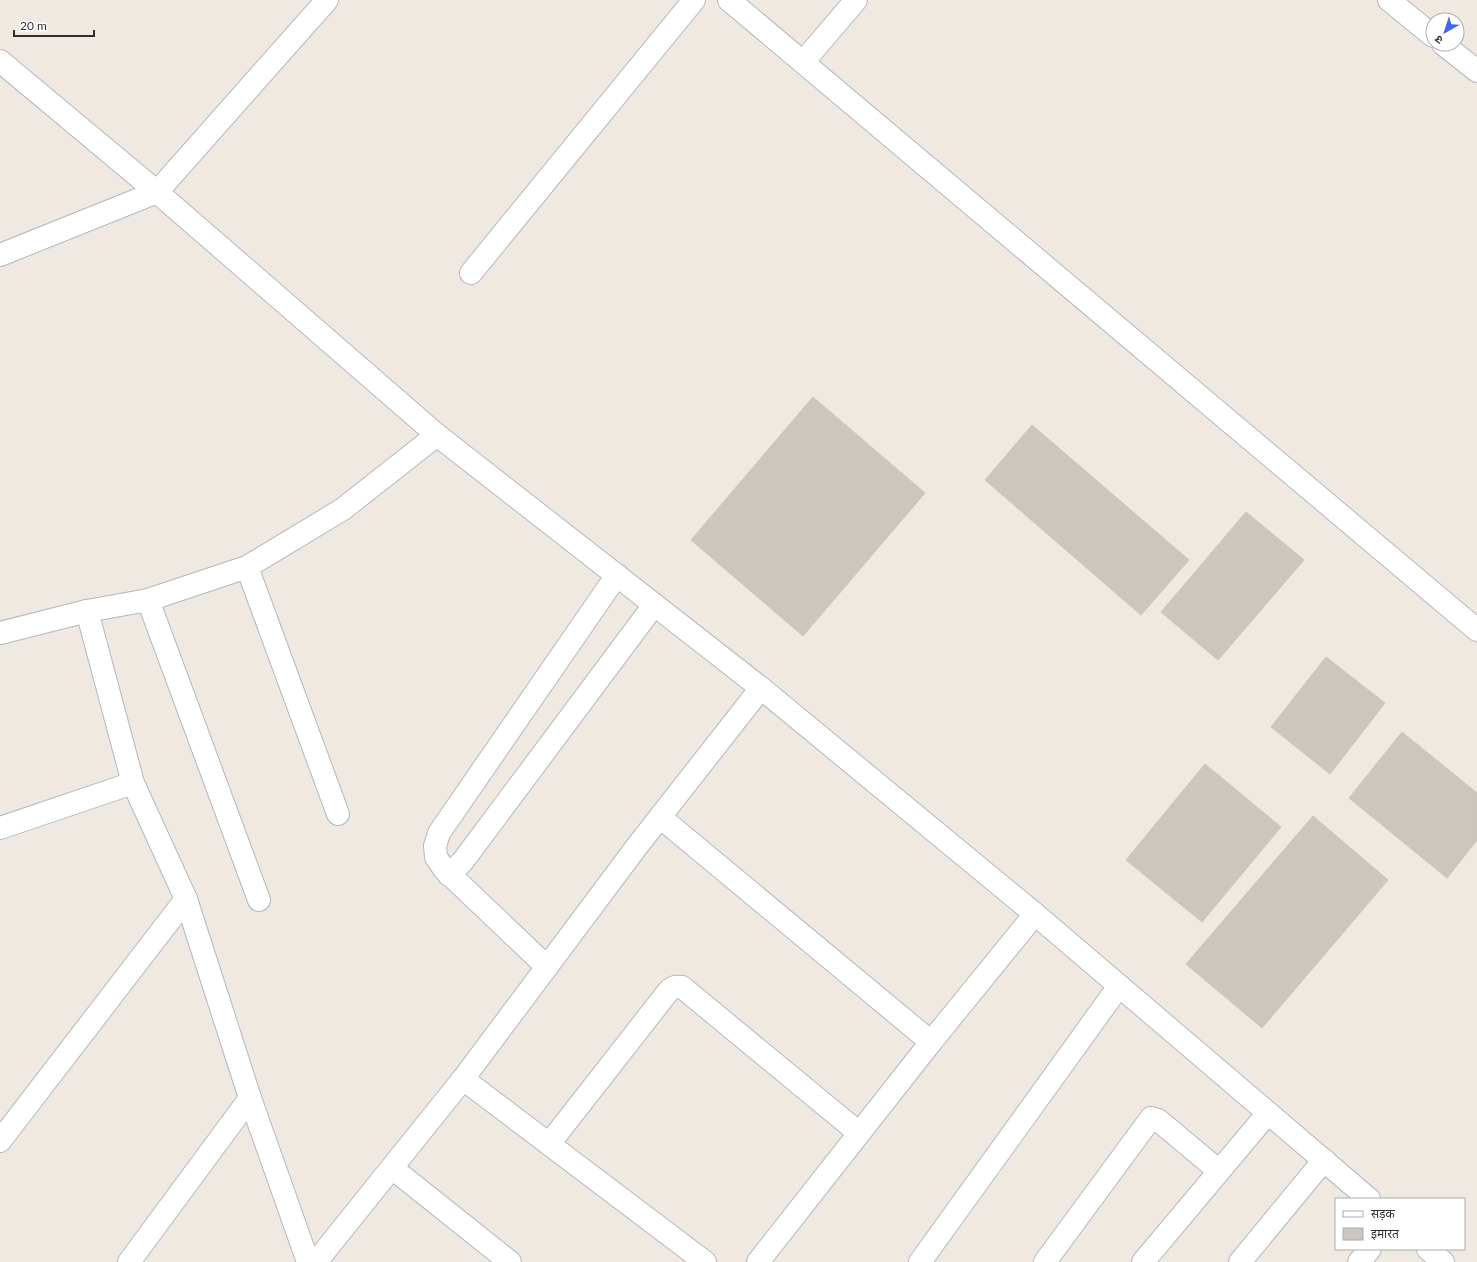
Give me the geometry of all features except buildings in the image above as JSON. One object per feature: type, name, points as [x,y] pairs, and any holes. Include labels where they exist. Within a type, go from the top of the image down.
[{"type":"street","points":[[0,255],[157,192],[327,0]]},
{"type":"street","points":[[471,273],[694,0]]},
{"type":"street","points":[[729,0],[804,61],[1477,630]]},
{"type":"street","points":[[804,61],[856,0]]},
{"type":"street","points":[[1389,0],[1425,29]]},
{"type":"street","points":[[1453,52],[1477,71]]},
{"type":"street","points":[[0,61],[157,192],[437,435],[760,688],[1035,914],[1368,1198]]},
{"type":"street","points":[[0,633],[87,611],[148,600],[247,567],[343,509],[437,435]]},
{"type":"street","points":[[247,567],[338,814]]},
{"type":"street","points":[[547,967],[449,875],[436,857],[435,846],[439,833],[617,575]]},
{"type":"street","points":[[148,600],[259,900]]},
{"type":"street","points":[[449,875],[463,861],[654,605]]},
{"type":"street","points":[[87,611],[133,783],[186,899],[250,1098],[315,1262],[463,1079],[660,817],[760,688]]},
{"type":"street","points":[[0,828],[133,783]]},
{"type":"street","points":[[660,817],[931,1042]]},
{"type":"street","points":[[0,1141],[186,899]]},
{"type":"street","points":[[758,1262],[931,1042],[1035,914]]},
{"type":"street","points":[[549,1144],[671,988],[677,986],[682,987],[859,1133]]},
{"type":"street","points":[[920,1262],[1119,986]]},
{"type":"street","points":[[463,1079],[705,1262]]},
{"type":"street","points":[[129,1262],[250,1098]]},
{"type":"street","points":[[1142,1262],[1268,1113]]},
{"type":"street","points":[[1045,1262],[1151,1118],[1158,1120],[1219,1171]]},
{"type":"street","points":[[1240,1262],[1324,1160]]},
{"type":"street","points":[[392,1168],[510,1262]]},
{"type":"street","points":[[1359,1262],[1369,1250]]},
{"type":"street","points":[[1429,1250],[1444,1262]]}]
